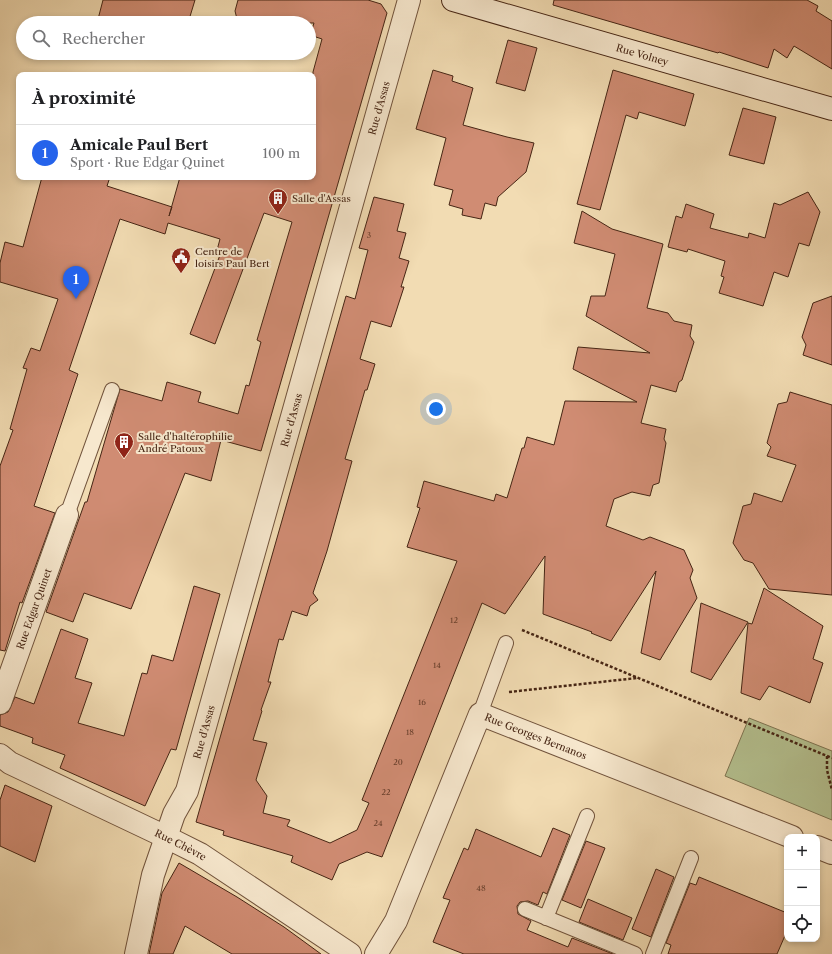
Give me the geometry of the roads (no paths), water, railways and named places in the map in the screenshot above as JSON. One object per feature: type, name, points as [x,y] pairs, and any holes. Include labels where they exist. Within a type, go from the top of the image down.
[{"type":"street","name":"Rue d'Assas","points":[[136,954],[153,875],[174,814],[188,791],[409,0]]},
{"type":"street","name":"Rue Volney","points":[[453,0],[832,109]]},
{"type":"street","name":"Rue Edgar Quinet","points":[[0,703],[67,515]]},
{"type":"street","name":"Rue Georges Bernanos","points":[[376,954],[396,921],[480,714],[784,834]]},
{"type":"street","name":"Rue Chèvre","points":[[0,755],[10,763],[200,854],[350,954]]},
{"type":"street","points":[[820,848],[832,853]]},
{"type":"lane","points":[[67,515],[112,390]]},
{"type":"lane","points":[[480,714],[506,643]]},
{"type":"lane","points":[[546,918],[586,816]]},
{"type":"lane","points":[[653,954],[691,858]]},
{"type":"lane","points":[[525,909],[635,954]]},
{"type":"place","name":"Salle d'Assas","points":[[278,215]]},
{"type":"place","name":"Centre de loisirs Paul Bert","points":[[181,274]]},
{"type":"place","name":"Amicale Paul Bert","points":[[76,299]]},
{"type":"place","name":"Salle d'haltérophilie André Patoux","points":[[124,459]]}]
